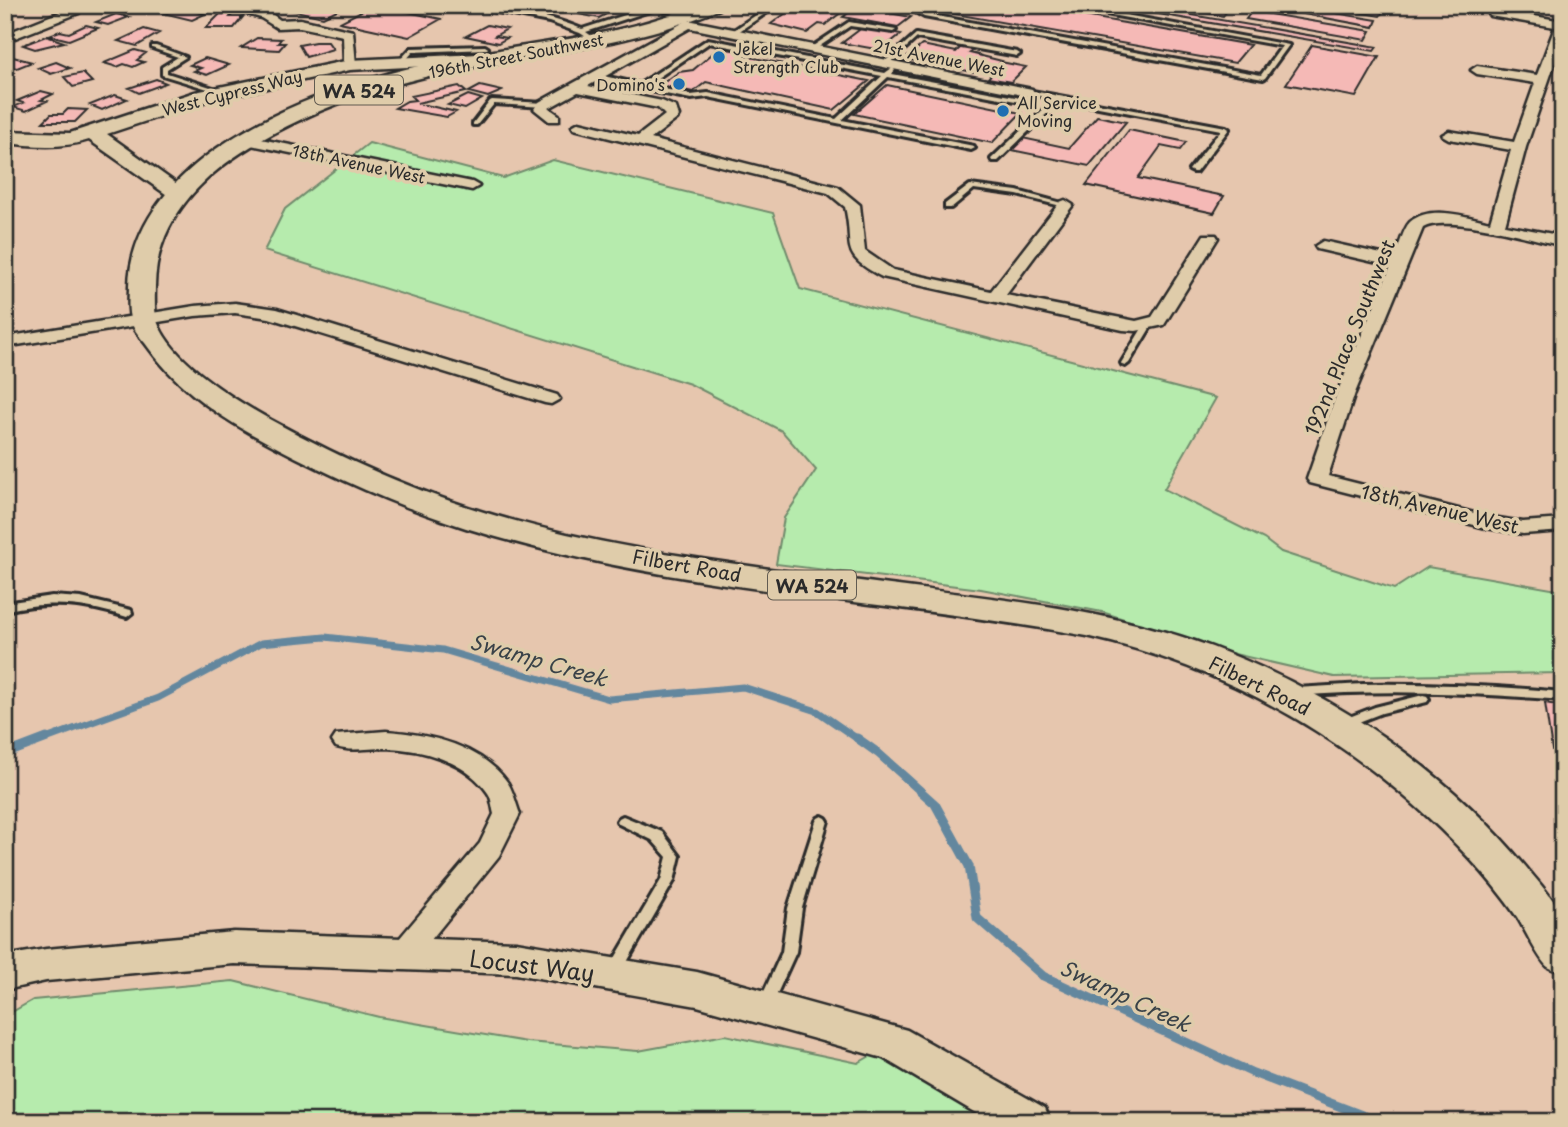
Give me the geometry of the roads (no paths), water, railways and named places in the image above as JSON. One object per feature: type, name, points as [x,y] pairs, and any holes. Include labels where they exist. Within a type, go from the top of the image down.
[{"type":"main road","name":"196th Street Southwest","points":[[177,193],[206,166],[246,140],[282,120],[327,101],[482,54],[689,20],[713,5]]},
{"type":"main road","name":"Filbert Road","points":[[177,193],[160,218],[149,244],[141,279],[143,320],[167,358],[210,397],[298,448],[438,506],[509,529],[748,576],[1032,615],[1107,630],[1194,653],[1252,676],[1337,726],[1407,774],[1502,863],[1563,954]]},
{"type":"street","points":[[221,5],[265,15],[277,24],[300,23],[349,34],[351,65]]},
{"type":"street","points":[[5,38],[75,10]]},
{"type":"street","points":[[1494,13],[1562,22],[1541,80],[1497,225],[1563,240]]},
{"type":"street","points":[[554,118],[541,109],[599,77],[689,20]]},
{"type":"street","name":"21st Avenue West","points":[[689,20],[733,33],[1026,96]]},
{"type":"street","name":"West Cypress Way","points":[[5,137],[34,140],[82,136],[155,111],[223,92],[351,65],[482,54]]},
{"type":"street","points":[[1477,70],[1541,80]]},
{"type":"street","points":[[579,88],[671,110],[672,116],[640,141]]},
{"type":"street","points":[[579,126],[800,180],[833,191],[852,205],[857,252],[864,261],[888,274],[1123,325],[1148,325],[1165,313],[1210,238]]},
{"type":"street","points":[[1449,135],[1520,147]]},
{"type":"street","points":[[82,136],[177,193]]},
{"type":"street","name":"18th Avenue West","points":[[246,140],[471,186]]},
{"type":"street","points":[[996,296],[1065,205]]},
{"type":"street","name":"192nd Place Southwest","points":[[1317,479],[1346,393],[1416,225],[1429,218],[1497,225]]},
{"type":"street","points":[[1323,246],[1401,263]]},
{"type":"street","points":[[5,342],[195,311],[236,309],[271,313],[551,399]]},
{"type":"street","name":"18th Avenue West","points":[[1317,479],[1486,522],[1523,528],[1563,525]]},
{"type":"street","points":[[344,741],[380,737],[432,747],[467,758],[500,789],[507,814],[490,849],[403,954]]},
{"type":"street","name":"Locust Way","points":[[5,973],[46,965],[234,948],[516,958],[697,989],[893,1042],[1030,1122]]},
{"type":"lane","points":[[464,5],[530,16],[589,35]]},
{"type":"lane","points":[[733,33],[775,5]]},
{"type":"lane","points":[[925,5],[918,12],[924,15],[1264,77],[1286,45],[1059,5]]},
{"type":"lane","points":[[812,49],[849,24],[892,30]]},
{"type":"lane","points":[[836,122],[890,68],[916,36],[1017,54]]},
{"type":"lane","points":[[756,49],[768,40]]},
{"type":"lane","points":[[640,87],[708,41],[890,68]]},
{"type":"lane","points":[[154,47],[183,57],[164,68],[164,74],[223,92]]},
{"type":"lane","points":[[599,77],[691,97],[708,95],[971,148]]},
{"type":"lane","points":[[1026,96],[1059,98],[1226,129],[1193,170]]},
{"type":"lane","points":[[995,159],[1017,133],[1031,127],[1059,98]]},
{"type":"lane","points":[[475,124],[492,102],[544,106]]},
{"type":"lane","points":[[948,206],[973,187],[1017,193],[1065,205]]},
{"type":"lane","points":[[1125,363],[1148,325]]},
{"type":"lane","points":[[5,607],[32,600],[60,598],[92,602],[127,613]]},
{"type":"lane","points":[[1283,693],[1359,686],[1403,686],[1563,696]]},
{"type":"lane","points":[[1337,726],[1379,709],[1423,699]]},
{"type":"lane","points":[[612,974],[667,881],[674,856],[657,836],[623,821]]},
{"type":"lane","points":[[764,1007],[789,951],[795,908],[822,821]]},
{"type":"waterway","name":"Swamp Creek","points":[[43,740],[158,698],[261,643],[325,637],[443,650],[609,699],[743,687],[817,711],[859,740]]},
{"type":"waterway","name":"Swamp Creek","points":[[5,754],[47,738]]},
{"type":"waterway","name":"Swamp Creek","points":[[857,738],[878,753],[935,804],[969,866],[977,918],[1043,976],[1253,1073],[1380,1122]]},
{"type":"place","name":"Jekel Strength Club","points":[[719,57]]},
{"type":"place","name":"Domino's","points":[[679,84]]},
{"type":"place","name":"All Service Moving","points":[[1003,111]]}]
